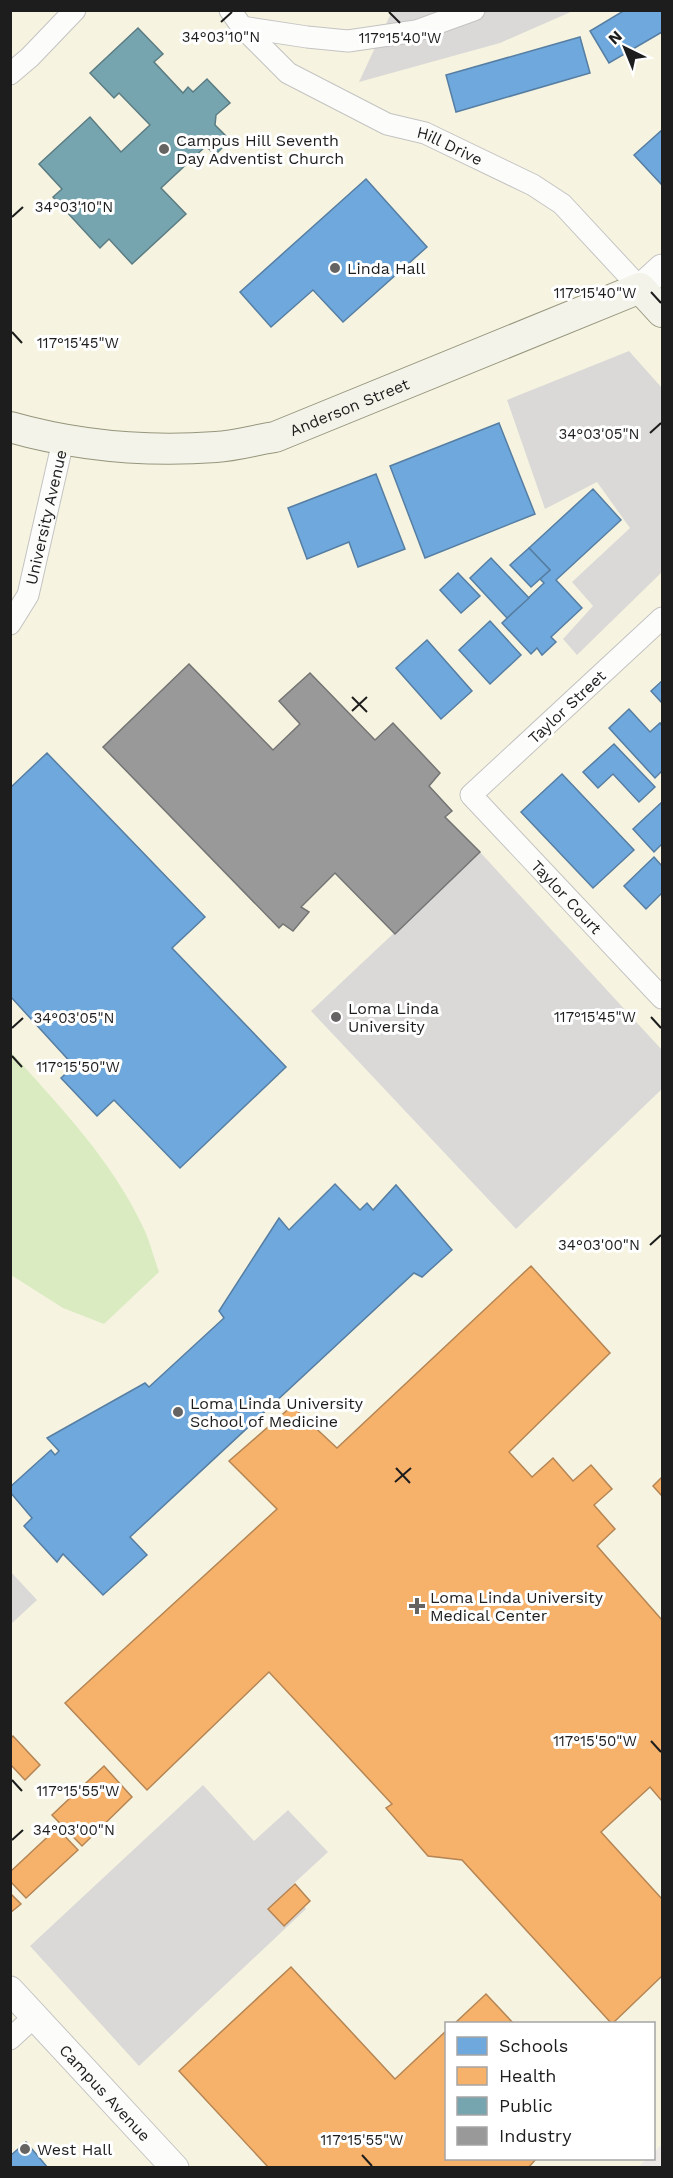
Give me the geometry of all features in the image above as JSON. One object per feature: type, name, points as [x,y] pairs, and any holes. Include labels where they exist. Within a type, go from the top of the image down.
[{"type":"main road","points":[[640,288],[663,312]]},
{"type":"main road","name":"Anderson Street","points":[[10,427],[63,441],[145,449],[218,447],[275,437],[640,288]]},
{"type":"street","points":[[10,74],[30,57],[75,10]]},
{"type":"street","points":[[236,19],[307,38],[348,41],[416,32],[474,10]]},
{"type":"street","name":"Hill Drive","points":[[236,19],[288,73],[387,124],[425,134],[533,185],[562,204],[640,288]]},
{"type":"street","points":[[640,288],[663,268]]},
{"type":"street","name":"University Avenue","points":[[10,624],[28,595],[63,441]]},
{"type":"street","name":"Taylor Street","points":[[471,795],[663,618]]},
{"type":"street","name":"Taylor Court","points":[[471,795],[663,998]]},
{"type":"street","name":"Campus Avenue","points":[[10,1990],[175,2168]]},
{"type":"street","points":[[10,2039],[35,2016]]},
{"type":"shaded area","name":"Loma Linda University","points":[[11,11],[662,11],[662,2144],[655,2151],[655,2022],[445,2022],[445,2160],[646,2160],[637,2168],[11,2168]]},
{"type":"shaded area","points":[[392,11],[573,11],[500,43],[359,82]]},
{"type":"shaded area","points":[[629,351],[662,388],[662,572],[577,655],[563,639],[593,606],[572,582],[630,528],[597,482],[545,509],[507,400]]},
{"type":"shaded area","points":[[480,852],[662,1050],[662,1089],[516,1229],[311,1011]]},
{"type":"shaded area","points":[[11,1572],[37,1600],[11,1624]]},
{"type":"shaded area","points":[[203,1785],[254,1841],[288,1810],[328,1852],[290,1887],[306,1909],[139,2066],[30,1946]]},
{"type":"green space","points":[[11,1052],[101,1157],[131,1204],[150,1245],[159,1272],[104,1324],[63,1308],[11,1275]]},
{"type":"building: Schools","points":[[625,10],[662,10],[662,32],[609,63],[590,31]]},
{"type":"building: Schools","points":[[580,37],[590,73],[456,112],[446,75]]},
{"type":"building: Schools","points":[[662,130],[662,185],[634,155]]},
{"type":"building: Schools","name":"Linda Hall","points":[[366,179],[427,247],[343,322],[313,290],[271,327],[240,292]]},
{"type":"building: Schools","points":[[499,423],[535,514],[425,558],[390,466]]},
{"type":"building: Schools","points":[[376,474],[405,549],[358,567],[349,542],[307,559],[288,508]]},
{"type":"building: Schools","points":[[593,489],[621,520],[556,580],[582,608],[551,637],[556,642],[542,655],[537,648],[531,654],[502,623],[544,583],[540,579],[550,570],[529,548]]},
{"type":"building: Schools","points":[[529,548],[550,570],[531,587],[510,565]]},
{"type":"building: Schools","points":[[491,558],[529,598],[507,618],[470,578]]},
{"type":"building: Schools","points":[[458,573],[480,596],[461,613],[440,590]]},
{"type":"building: Schools","points":[[490,621],[521,655],[490,684],[459,650]]},
{"type":"building: Schools","points":[[427,640],[472,691],[441,719],[396,668]]},
{"type":"building: Schools","points":[[662,681],[662,703],[651,691]]},
{"type":"building: Schools","points":[[629,709],[650,732],[660,723],[662,726],[662,771],[655,778],[609,728]]},
{"type":"building: Schools","points":[[614,744],[655,787],[639,802],[613,774],[598,788],[583,772]]},
{"type":"building: Schools","points":[[47,753],[205,917],[172,948],[286,1067],[180,1168],[114,1100],[97,1116],[61,1078],[74,1066],[10,996],[10,788]]},
{"type":"building: Schools","points":[[562,774],[634,850],[593,888],[521,812]]},
{"type":"building: Schools","points":[[662,802],[662,844],[654,852],[633,829]]},
{"type":"building: Schools","points":[[654,857],[662,866],[662,893],[646,909],[624,886]]},
{"type":"building: Schools","name":"Loma Linda University School of Medicine","points":[[335,1184],[360,1210],[367,1203],[373,1210],[396,1185],[452,1250],[422,1277],[414,1273],[130,1537],[147,1555],[103,1595],[63,1554],[57,1562],[24,1526],[32,1518],[10,1492],[10,1487],[51,1450],[55,1455],[59,1451],[47,1438],[145,1383],[149,1387],[224,1318],[219,1311],[279,1218],[289,1230]]},
{"type":"building: Schools","name":"West Hall","points":[[26,2142],[48,2168],[10,2168],[10,2156]]},
{"type":"building: Health","points":[[531,1266],[610,1353],[509,1452],[532,1477],[553,1458],[573,1481],[591,1465],[612,1489],[594,1505],[615,1529],[597,1546],[662,1620],[662,1801],[650,1787],[601,1832],[662,1899],[662,1976],[614,2022],[610,2022],[462,1860],[428,1856],[386,1808],[392,1804],[269,1672],[147,1790],[65,1703],[277,1509],[229,1461],[292,1406],[337,1448]]},
{"type":"building: Health","points":[[662,1477],[662,1496],[653,1486]]},
{"type":"building: Health","points":[[13,1736],[40,1765],[25,1780],[10,1764],[10,1739]]},
{"type":"building: Health","points":[[104,1766],[132,1797],[82,1846],[52,1815]]},
{"type":"building: Health","points":[[57,1828],[78,1850],[26,1898],[10,1881],[10,1872]]},
{"type":"building: Health","points":[[295,1884],[310,1901],[284,1926],[268,1909]]},
{"type":"building: Health","points":[[10,1893],[21,1904],[10,1913]]},
{"type":"building: Health","points":[[291,1967],[395,2079],[445,2032],[445,2160],[535,2160],[528,2168],[269,2168],[179,2071]]},
{"type":"building: Health","points":[[486,1994],[512,2022],[456,2022]]},
{"type":"building: Public","name":"Campus Hill Seventh Day Adventist Church","points":[[138,28],[163,54],[154,62],[183,93],[188,87],[193,92],[207,79],[230,103],[216,115],[215,125],[230,140],[215,155],[206,146],[161,188],[186,214],[132,264],[109,239],[100,248],[53,197],[62,189],[39,164],[90,117],[121,152],[150,125],[119,93],[114,98],[90,73]]},
{"type":"building: Industry","points":[[189,664],[273,750],[300,724],[279,701],[310,673],[375,740],[393,723],[440,773],[429,786],[452,811],[445,817],[480,852],[395,934],[335,873],[301,907],[309,912],[293,931],[283,924],[279,928],[103,747]]},
{"type":"place","name":"Campus Hill Seventh Day Adventist Church","points":[[164,149]]},
{"type":"place","name":"Linda Hall","points":[[335,268]]},
{"type":"place","name":"Loma Linda University","points":[[336,1017]]},
{"type":"place","name":"Loma Linda University School of Medicine","points":[[178,1412]]},
{"type":"place","name":"Loma Linda University Medical Center","points":[[417,1606]]},
{"type":"place","name":"West Hall","points":[[25,2149]]}]
